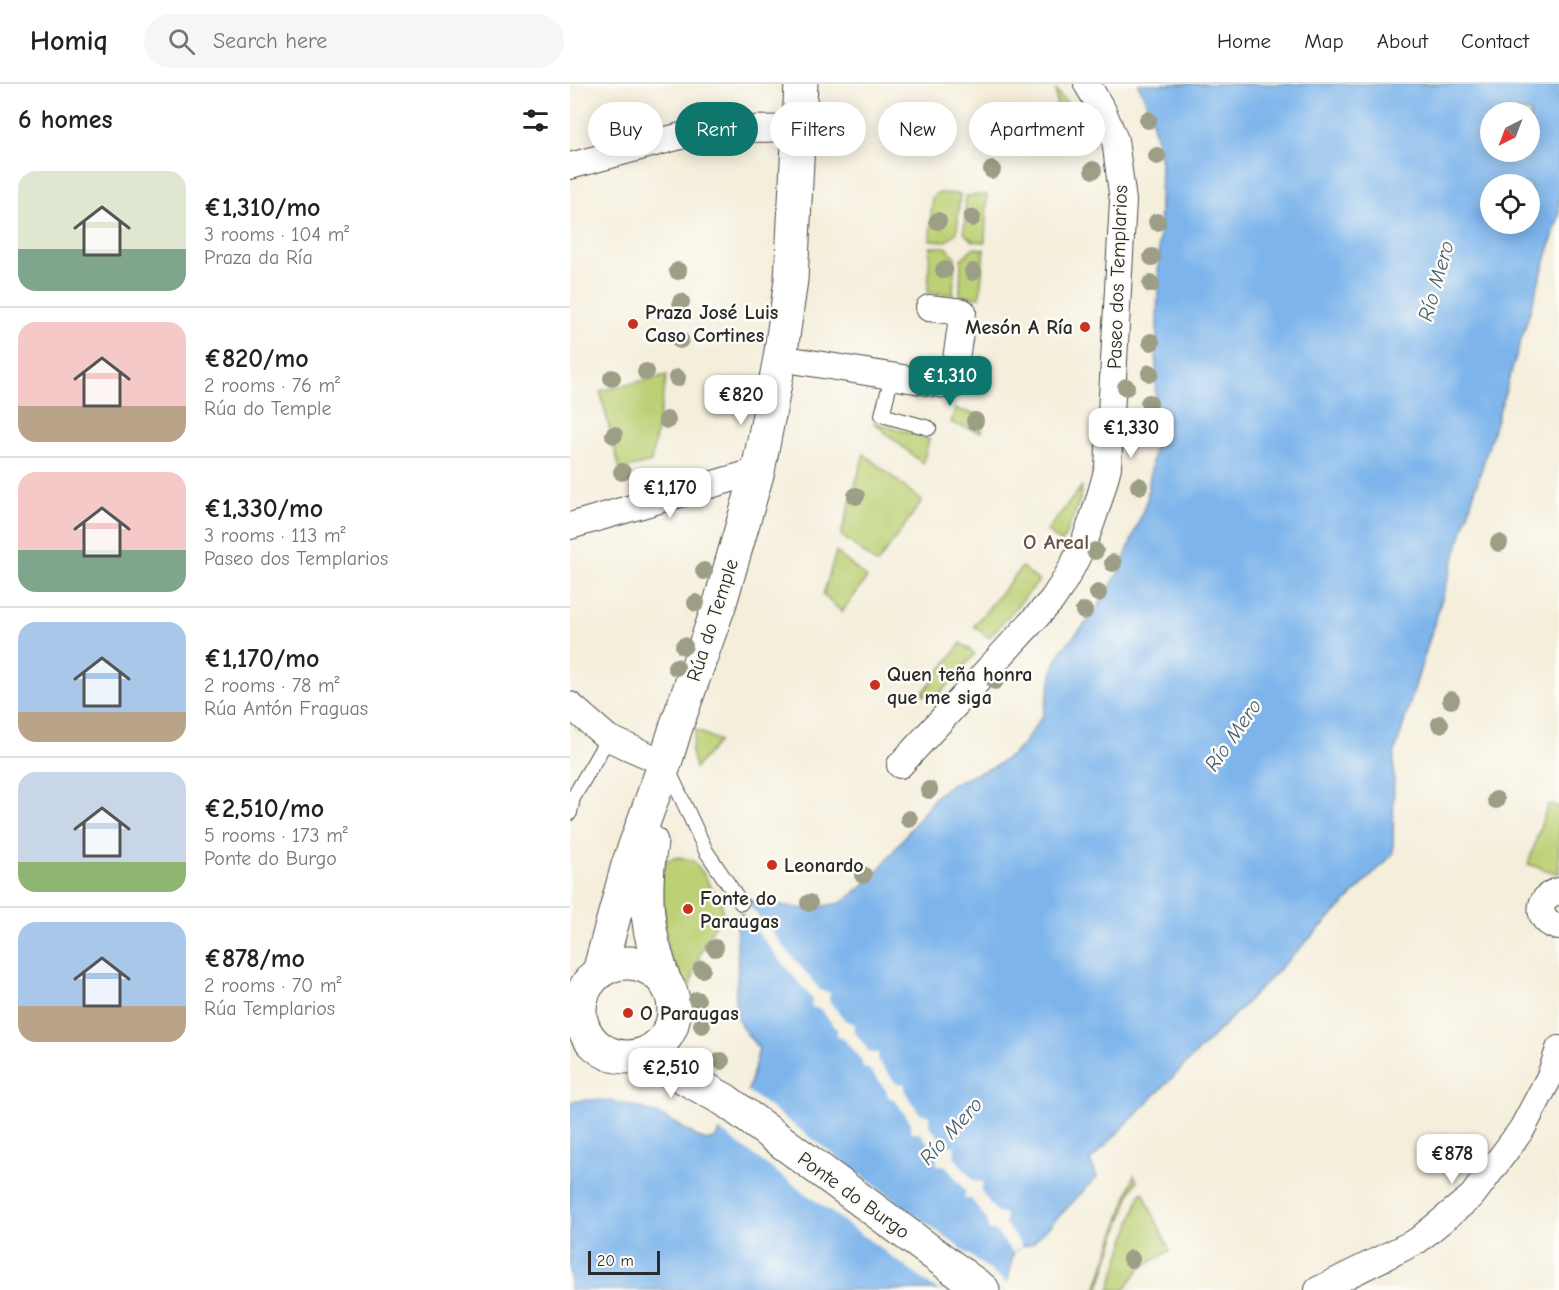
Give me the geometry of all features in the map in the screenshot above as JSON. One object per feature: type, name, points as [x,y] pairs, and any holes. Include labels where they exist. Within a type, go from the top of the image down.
[{"type":"main road","name":"Rúa do Temple","points":[[800,102],[801,84]]},
{"type":"main road","name":"Rúa do Temple","points":[[583,990],[720,603],[758,471],[780,358],[791,280],[798,156]]},
{"type":"main road","name":"Rúa do Temple","points":[[665,763],[647,869],[645,899],[656,957],[665,982]]},
{"type":"main road","points":[[627,963],[641,965],[655,972],[665,982],[672,995],[674,1010],[672,1024],[659,1045],[638,1057],[617,1057],[584,1050],[588,1038],[581,1024],[579,1010],[583,990],[612,965],[627,963]]},
{"type":"main road","name":"Ponte do Burgo","points":[[672,1024],[693,1061],[725,1100]]},
{"type":"main road","name":"Ponte do Burgo","points":[[638,1057],[674,1072],[725,1100],[983,1290]]},
{"type":"street","name":"Paseo dos Templarios","points":[[900,765],[1052,600],[1069,575],[1099,506],[1108,467],[1123,201],[1115,140],[1103,111],[1087,84]]},
{"type":"street","points":[[570,166],[703,130],[770,129]]},
{"type":"street","points":[[780,358],[952,386],[963,312],[929,308]]},
{"type":"street","points":[[570,526],[758,471]]},
{"type":"street","points":[[570,705],[608,738],[665,763]]},
{"type":"street","points":[[1559,891],[1549,894],[1543,901],[1541,910],[1544,919],[1551,925],[1559,927]]},
{"type":"street","points":[[1318,1290],[1417,1241],[1472,1196],[1522,1129],[1550,1076],[1559,1049]]},
{"type":"lane","points":[[892,376],[882,415],[928,428]]},
{"type":"lane","points":[[570,813],[573,798],[608,738]]},
{"type":"lane","points":[[665,763],[706,851],[741,903]]},
{"type":"green space","points":[[1056,91],[1066,102],[1056,102]]},
{"type":"green space","points":[[937,193],[960,194],[957,232],[947,241],[930,240],[932,198]]},
{"type":"green space","points":[[987,195],[985,242],[973,241],[964,233],[966,196]]},
{"type":"green space","points":[[930,247],[946,247],[955,256],[953,294],[928,293]]},
{"type":"green space","points":[[973,248],[984,249],[980,297],[960,296],[961,259]]},
{"type":"green space","points":[[667,375],[651,462],[620,470],[600,391]]},
{"type":"green space","points":[[955,409],[985,416],[981,432],[951,423]]},
{"type":"green space","points":[[873,422],[929,439],[923,464]]},
{"type":"green space","points":[[864,454],[922,501],[877,564],[841,535]]},
{"type":"green space","points":[[1082,486],[1079,503],[1062,543],[1047,531]]},
{"type":"green space","points":[[836,552],[867,578],[842,612],[823,595]]},
{"type":"green space","points":[[1022,567],[1039,581],[989,638],[974,626]]},
{"type":"green space","points":[[961,643],[975,654],[934,700],[922,694]]},
{"type":"green space","points":[[696,730],[719,741],[695,768],[691,752]]},
{"type":"green space","points":[[1548,804],[1559,807],[1559,874],[1528,864]]},
{"type":"green space","points":[[679,857],[693,861],[722,901],[722,916],[700,954],[688,992],[667,948],[660,868],[668,860]]},
{"type":"green space","points":[[1134,1175],[1137,1181],[1131,1191],[1098,1290],[1096,1290]]},
{"type":"green space","points":[[1143,1192],[1170,1251],[1140,1268],[1124,1290],[1109,1290],[1140,1195]]},
{"type":"water","name":"Río Mero","points":[[1138,84],[1559,84],[1559,216],[1394,755],[1393,854],[1090,1161],[1097,1177],[1032,1244],[1022,1246],[1013,1253],[1006,1290],[570,1290],[570,1102],[597,1100],[623,1103],[661,1116],[706,1141],[716,1138],[749,1088],[759,1049],[740,1023],[735,1008],[738,966],[736,931],[744,908],[750,901],[806,909],[841,903],[863,886],[882,866],[936,796],[950,785],[995,766],[1012,755],[1024,743],[1043,715],[1055,664],[1062,650],[1093,615],[1120,570],[1147,500],[1154,446],[1161,162],[1146,103]]},
{"type":"pier","points":[[745,900],[821,991],[830,992],[829,1001],[846,1021],[855,1024],[854,1031],[870,1053],[878,1053],[878,1061],[896,1083],[905,1084],[905,1092],[920,1114],[929,1115],[929,1125],[946,1146],[955,1146],[954,1157],[974,1181],[983,1182],[981,1191],[997,1213],[1006,1214],[1005,1223],[1022,1246],[1013,1253],[996,1232],[988,1230],[987,1220],[971,1199],[964,1199],[966,1191],[946,1166],[937,1165],[936,1154],[921,1134],[911,1132],[911,1123],[895,1100],[888,1097],[886,1090],[870,1070],[863,1067],[862,1061],[844,1039],[837,1037],[837,1029],[820,1009],[811,1007],[812,999],[738,908]]},
{"type":"pier","points":[[745,1089],[1010,1285],[1009,1290],[937,1290],[718,1129]]},
{"type":"place","name":"Praza José Luis Caso Cortines","points":[[633,324]]},
{"type":"place","name":"Mesón A Ría","points":[[1085,327]]},
{"type":"place","name":"Quen teña honra que me siga","points":[[875,685]]},
{"type":"place","name":"Leonardo","points":[[772,865]]},
{"type":"place","name":"Fonte do Paraugas","points":[[688,909]]},
{"type":"place","name":"O Paraugas","points":[[628,1013]]},
{"type":"district","name":"O Areal","points":[[1056,542]]}]
